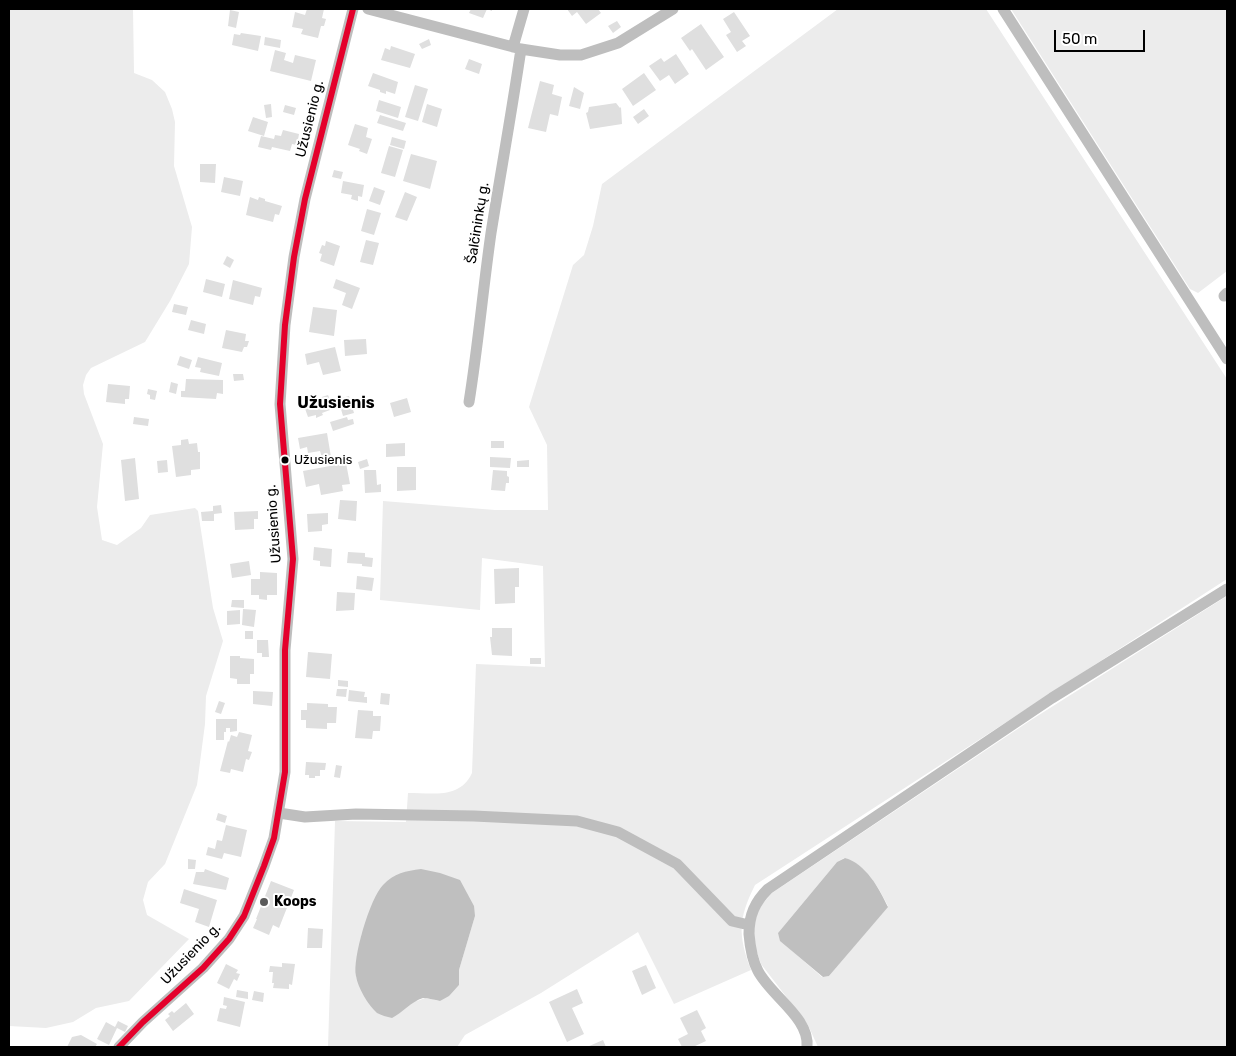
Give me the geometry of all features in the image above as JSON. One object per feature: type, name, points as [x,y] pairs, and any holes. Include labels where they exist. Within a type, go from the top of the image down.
[{"type":"street","name":"Užusienio g.","points":[[119,1047],[143,1022],[203,968],[236,928],[244,916],[274,838],[285,772],[285,650],[293,559],[280,404],[285,325],[294,257],[305,199],[353,9]]},
{"type":"street","points":[[368,9],[517,48],[560,55],[596,51],[618,43],[672,9]]},
{"type":"street","name":"Šalčininkų g.","points":[[469,402],[492,232],[512,115],[517,48],[524,9]]},
{"type":"street","points":[[1005,11],[1227,359]]},
{"type":"street","points":[[807,1047],[808,1041],[805,1030],[799,1020],[758,972],[749,940],[749,925],[753,909],[759,898],[768,889],[1052,698],[1227,589]]},
{"type":"street","points":[[279,813],[305,817],[356,814],[577,821],[618,832],[677,864],[732,921],[749,925]]},
{"type":"shaded area","points":[[9,9],[133,9],[134,73],[152,80],[165,92],[172,109],[175,122],[174,166],[192,227],[189,264],[170,301],[145,342],[91,368],[86,375],[83,385],[84,394],[103,444],[97,507],[102,540],[117,545],[141,528],[150,515],[195,508],[198,511],[213,608],[223,641],[206,696],[205,724],[197,785],[165,864],[148,882],[143,900],[147,915],[189,939],[129,1001],[96,1008],[73,1022],[46,1028],[9,1026]]},
{"type":"shaded area","points":[[838,9],[986,9],[1227,379],[1227,579],[755,885],[745,908],[742,927],[744,947],[751,970],[674,1004],[638,932],[541,993],[465,1035],[457,1047],[328,1047],[335,821],[406,822],[408,793],[445,793],[460,787],[472,773],[476,664],[545,667],[543,566],[482,558],[480,610],[380,600],[383,501],[495,510],[548,510],[547,445],[529,407],[573,265],[584,255],[593,226],[602,184]],"holes":[[[475,916],[459,970],[459,985],[440,1001],[425,998],[417,1001],[368,1002],[356,976],[356,964],[362,933]]]},
{"type":"shaded area","points":[[1011,9],[1227,9],[1227,271],[1198,293],[1190,289]]},
{"type":"shaded area","points":[[1227,596],[1227,1047],[818,1047],[808,1025],[761,964],[753,940],[754,923],[759,908],[772,893],[1031,720]],"holes":[[[844,858],[852,861],[871,878],[888,906],[829,976],[822,977],[781,941],[778,933],[837,862]]]},
{"type":"shaded area","points":[[845,858],[853,861],[865,871],[876,885],[888,907],[829,976],[823,977],[780,941],[778,933],[837,862]]},
{"type":"shaded area","points":[[421,869],[460,880],[474,906],[475,916],[459,970],[459,985],[449,996],[440,1001],[423,998],[392,1018],[377,1013],[370,1006],[359,986],[355,968],[359,943],[373,902],[383,885],[401,873]]},
{"type":"building","points":[[307,9],[324,9],[322,18],[326,19],[324,26],[321,26],[318,38],[301,34],[303,29],[292,27],[295,12],[305,15]]},
{"type":"building","points":[[471,9],[487,9],[483,18],[469,13]]},
{"type":"building","points":[[567,9],[598,9],[601,13],[586,24],[577,12],[572,16]]},
{"type":"building","points":[[230,10],[239,12],[236,28],[228,26]]},
{"type":"building","points":[[734,12],[750,36],[742,41],[746,46],[737,52],[726,35],[731,32],[723,19]]},
{"type":"building","points":[[617,21],[621,27],[613,33],[608,26]]},
{"type":"building","points":[[701,24],[724,57],[706,70],[692,49],[690,51],[681,38]]},
{"type":"building","points":[[241,33],[261,36],[258,51],[232,45],[234,34],[240,35]]},
{"type":"building","points":[[265,37],[281,40],[280,48],[264,45]]},
{"type":"building","points":[[429,39],[431,45],[422,49],[419,44]]},
{"type":"building","points":[[391,46],[415,54],[410,68],[381,60],[385,48],[390,50]]},
{"type":"building","points":[[275,50],[286,53],[284,60],[293,63],[295,55],[316,60],[311,81],[270,71]]},
{"type":"building","points":[[676,54],[689,74],[675,84],[669,75],[660,81],[649,66],[661,58],[664,62]]},
{"type":"building","points":[[469,59],[482,64],[479,74],[465,69]]},
{"type":"building","points":[[373,73],[398,82],[395,94],[386,91],[386,94],[368,86]]},
{"type":"building","points":[[644,73],[656,90],[633,106],[622,89]]},
{"type":"building","points":[[540,81],[554,85],[552,94],[562,97],[558,116],[550,114],[546,132],[528,128]]},
{"type":"building","points":[[415,85],[428,89],[418,121],[405,117]]},
{"type":"building","points":[[574,87],[584,93],[580,109],[569,106]]},
{"type":"building","points":[[379,100],[401,107],[398,118],[376,111]]},
{"type":"building","points":[[616,103],[621,107],[622,124],[590,129],[586,113],[589,107]]},
{"type":"building","points":[[271,104],[272,117],[266,118],[264,105]]},
{"type":"building","points":[[427,104],[442,109],[437,127],[422,122]]},
{"type":"building","points":[[285,105],[296,108],[294,115],[283,112]]},
{"type":"building","points":[[644,109],[649,116],[638,124],[633,117]]},
{"type":"building","points":[[380,115],[406,123],[403,131],[377,123]]},
{"type":"building","points":[[253,117],[268,122],[264,136],[248,131]]},
{"type":"building","points":[[355,124],[368,128],[366,137],[372,139],[367,154],[359,151],[360,149],[348,145]]},
{"type":"building","points":[[283,130],[299,134],[297,145],[292,144],[290,151],[272,147],[271,150],[258,147],[261,136],[274,139],[275,135],[281,136]]},
{"type":"building","points":[[392,137],[406,141],[404,149],[390,145]]},
{"type":"building","points":[[389,146],[403,150],[395,177],[381,173]]},
{"type":"building","points":[[411,154],[437,161],[430,189],[403,181]]},
{"type":"building","points":[[200,164],[216,164],[215,183],[200,182]]},
{"type":"building","points":[[334,170],[343,172],[341,179],[332,177]]},
{"type":"building","points":[[224,177],[243,181],[240,196],[221,192]]},
{"type":"building","points":[[343,181],[364,185],[362,197],[358,196],[358,201],[351,199],[352,195],[341,193]]},
{"type":"building","points":[[374,187],[385,191],[380,205],[369,201]]},
{"type":"building","points":[[405,192],[417,197],[407,221],[395,217]]},
{"type":"building","points":[[250,197],[258,200],[259,197],[265,199],[265,201],[282,206],[279,215],[275,214],[273,222],[246,215]]},
{"type":"building","points":[[367,209],[381,213],[374,235],[361,231]]},
{"type":"building","points":[[366,240],[379,243],[373,265],[360,262]]},
{"type":"building","points":[[326,241],[340,246],[334,266],[320,261],[322,254],[319,253],[322,245],[325,246]]},
{"type":"building","points":[[227,256],[234,260],[230,268],[223,264]]},
{"type":"building","points":[[206,279],[225,284],[222,297],[203,292]]},
{"type":"building","points":[[336,279],[360,288],[352,309],[342,305],[346,293],[333,288]]},
{"type":"building","points":[[233,280],[262,288],[260,297],[255,296],[253,305],[229,299]]},
{"type":"building","points":[[174,304],[188,307],[186,315],[172,312]]},
{"type":"building","points":[[313,307],[337,310],[334,336],[309,332]]},
{"type":"building","points":[[191,320],[206,324],[204,334],[188,330]]},
{"type":"building","points":[[226,330],[246,334],[245,341],[249,341],[247,347],[244,347],[242,352],[222,348]]},
{"type":"building","points":[[366,339],[367,354],[345,356],[344,340]]},
{"type":"building","points":[[335,347],[341,371],[323,375],[319,362],[307,365],[305,354]]},
{"type":"building","points":[[180,356],[192,360],[189,369],[177,365]]},
{"type":"building","points":[[198,357],[222,363],[219,376],[200,372],[201,368],[195,367]]},
{"type":"building","points":[[233,374],[243,374],[244,380],[234,381]]},
{"type":"building","points":[[186,379],[223,380],[223,394],[217,393],[216,399],[181,397],[181,391],[185,391]]},
{"type":"building","points":[[171,382],[178,384],[176,394],[169,392]]},
{"type":"building","points":[[108,384],[130,386],[129,399],[125,399],[125,404],[106,402]]},
{"type":"building","points":[[148,389],[157,391],[155,400],[150,399],[150,395],[147,394]]},
{"type":"building","points":[[328,395],[331,402],[327,403],[330,410],[316,418],[316,415],[308,417],[303,403]]},
{"type":"building","points":[[349,396],[354,413],[343,416],[338,399]]},
{"type":"building","points":[[407,398],[411,412],[394,417],[390,403]]},
{"type":"building","points":[[134,417],[149,419],[148,426],[133,424]]},
{"type":"building","points":[[347,417],[348,420],[353,419],[354,424],[333,431],[330,422]]},
{"type":"building","points":[[327,433],[331,457],[322,458],[320,451],[308,453],[307,447],[300,449],[298,438]]},
{"type":"building","points":[[188,439],[189,444],[197,443],[198,452],[200,452],[200,469],[191,470],[191,475],[176,477],[172,446],[181,445],[181,440]]},
{"type":"building","points":[[491,441],[504,441],[504,448],[491,448]]},
{"type":"building","points":[[405,443],[405,456],[386,457],[386,444]]},
{"type":"building","points":[[490,457],[511,458],[510,468],[490,467]]},
{"type":"building","points":[[135,458],[139,499],[125,501],[121,460]]},
{"type":"building","points":[[367,459],[369,466],[360,469],[358,462]]},
{"type":"building","points":[[167,460],[168,472],[158,473],[157,461]]},
{"type":"building","points":[[529,460],[529,467],[517,467],[517,461]]},
{"type":"building","points":[[346,463],[350,484],[342,485],[343,491],[321,495],[319,484],[306,487],[303,471]]},
{"type":"building","points":[[397,467],[416,467],[416,490],[397,491]]},
{"type":"building","points":[[364,470],[376,470],[377,485],[381,484],[381,492],[365,493]]},
{"type":"building","points":[[493,470],[507,471],[509,483],[506,483],[505,491],[491,490]]},
{"type":"building","points":[[340,500],[357,501],[356,521],[338,519]]},
{"type":"building","points":[[221,505],[222,513],[214,514],[214,521],[202,521],[201,512],[213,511],[213,506]]},
{"type":"building","points":[[258,511],[258,519],[254,519],[254,529],[235,530],[234,512]]},
{"type":"building","points":[[328,513],[328,524],[322,525],[322,531],[308,532],[307,514]]},
{"type":"building","points":[[314,547],[332,549],[331,567],[320,566],[320,561],[313,560]]},
{"type":"building","points":[[348,552],[365,553],[365,557],[373,558],[372,567],[347,563]]},
{"type":"building","points":[[249,561],[251,575],[232,578],[230,564]]},
{"type":"building","points":[[519,568],[519,587],[515,587],[515,603],[495,604],[494,569]]},
{"type":"building","points":[[260,572],[277,573],[277,595],[267,595],[267,600],[259,599],[259,595],[251,595],[251,579],[260,579]]},
{"type":"building","points":[[357,576],[374,578],[372,591],[356,589]]},
{"type":"building","points":[[337,592],[355,593],[354,610],[336,611]]},
{"type":"building","points":[[232,600],[244,600],[244,608],[231,607]]},
{"type":"building","points":[[243,609],[256,610],[254,627],[242,625]]},
{"type":"building","points":[[240,610],[240,624],[227,625],[227,611]]},
{"type":"building","points":[[492,628],[512,628],[512,656],[492,655],[490,637],[492,637]]},
{"type":"building","points":[[245,631],[253,631],[253,639],[245,639]]},
{"type":"building","points":[[257,640],[268,640],[269,657],[262,657],[262,653],[257,653]]},
{"type":"building","points":[[308,652],[332,654],[330,679],[306,677]]},
{"type":"building","points":[[230,656],[254,659],[254,674],[250,674],[250,684],[237,684],[237,679],[230,678]]},
{"type":"building","points":[[530,658],[541,658],[541,664],[530,664]]},
{"type":"building","points":[[338,680],[348,681],[348,687],[338,686]]},
{"type":"building","points":[[337,689],[347,689],[346,697],[336,696]]},
{"type":"building","points":[[349,690],[365,692],[364,697],[367,697],[367,703],[348,701]]},
{"type":"building","points":[[253,691],[273,692],[272,706],[253,704]]},
{"type":"building","points":[[381,693],[390,694],[389,705],[380,704]]},
{"type":"building","points":[[219,701],[225,703],[221,714],[215,712]]},
{"type":"building","points":[[307,703],[328,704],[328,707],[337,707],[336,723],[327,723],[327,729],[306,728],[306,720],[301,720],[301,710],[307,710]]},
{"type":"building","points":[[358,710],[373,711],[373,716],[381,716],[380,731],[373,731],[372,739],[355,738]]},
{"type":"building","points":[[216,719],[237,719],[237,731],[230,732],[230,728],[226,728],[224,740],[216,740]]},
{"type":"building","points":[[239,732],[252,735],[248,751],[252,752],[249,760],[246,759],[243,772],[231,769],[230,773],[220,771],[228,741],[231,735],[237,737]]},
{"type":"building","points":[[306,762],[326,763],[325,770],[320,770],[320,776],[309,778],[309,775],[305,775]]},
{"type":"building","points":[[336,765],[342,766],[340,778],[334,777]]},
{"type":"building","points":[[218,813],[227,816],[225,823],[216,820]]},
{"type":"building","points":[[226,825],[247,830],[241,857],[224,853],[222,859],[206,855],[208,847],[215,849],[217,840],[222,841]]},
{"type":"building","points":[[188,859],[196,860],[195,869],[188,869]]},
{"type":"building","points":[[205,869],[229,878],[226,890],[193,884],[196,872],[204,872]]},
{"type":"building","points":[[271,881],[294,890],[279,928],[273,925],[269,935],[253,928]]},
{"type":"building","points":[[184,889],[217,900],[209,927],[195,922],[199,909],[180,903]]},
{"type":"building","points":[[308,928],[323,929],[322,948],[307,948]]},
{"type":"building","points":[[282,963],[295,964],[292,985],[289,984],[289,989],[273,988],[273,972],[269,972],[270,966],[282,967]]},
{"type":"building","points":[[226,964],[238,970],[236,973],[240,974],[237,981],[234,979],[229,989],[217,983]]},
{"type":"building","points":[[646,965],[656,988],[642,995],[632,971]]},
{"type":"building","points":[[577,989],[583,1003],[572,1008],[584,1034],[567,1042],[549,1002]]},
{"type":"building","points":[[237,990],[248,992],[248,999],[236,997]]},
{"type":"building","points":[[254,991],[264,993],[263,1002],[252,1000]]},
{"type":"building","points":[[224,997],[245,1002],[240,1027],[217,1021],[220,1008],[226,1009],[227,1006],[223,1005]]},
{"type":"building","points":[[186,1003],[194,1014],[173,1031],[165,1020],[170,1016],[168,1014],[172,1011],[174,1013]]},
{"type":"building","points":[[697,1010],[706,1028],[701,1031],[706,1041],[693,1047],[682,1047],[678,1039],[688,1034],[680,1018]]},
{"type":"building","points":[[118,1021],[128,1026],[125,1032],[117,1028],[109,1045],[97,1039],[106,1022],[115,1027]]},
{"type":"building","points":[[81,1035],[97,1044],[95,1047],[67,1047],[72,1037]]},
{"type":"building","points":[[603,1040],[606,1047],[587,1047]]},
{"type":"transit line","points":[[119,1047],[143,1022],[203,968],[229,939],[244,916],[274,838],[285,772],[285,650],[293,559],[280,404],[285,325],[294,257],[305,199],[353,9]]},
{"type":"place","name":"Užusienis","points":[[285,460]]},
{"type":"place","name":"Koops","points":[[264,902]]},
{"type":"district","name":"Užusienis","points":[[336,403]]}]
